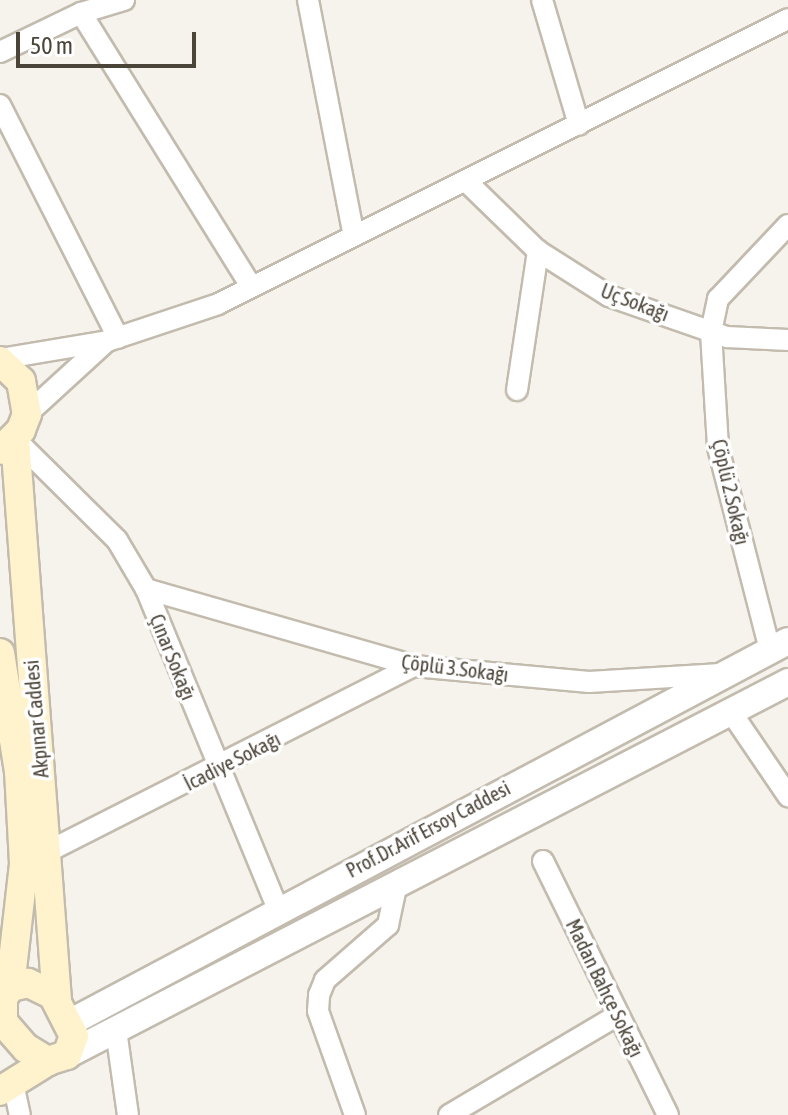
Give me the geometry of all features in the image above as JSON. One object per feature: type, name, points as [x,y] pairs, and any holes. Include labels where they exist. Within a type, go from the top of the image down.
[{"type":"main road","name":"Akpınar Caddesi","points":[[0,360],[21,381],[14,434],[64,1011],[74,1036],[57,1058]]},
{"type":"main road","name":"Akpınar Caddesi","points":[[0,653],[19,771],[24,864],[4,1004]]},
{"type":"main road","points":[[57,1058],[12,1036],[4,1004],[28,983],[64,1011]]},
{"type":"main road","points":[[6,1087],[57,1058]]},
{"type":"street","points":[[0,52],[81,13],[124,0]]},
{"type":"street","points":[[308,0],[354,236]]},
{"type":"street","points":[[542,0],[579,125]]},
{"type":"street","points":[[81,13],[251,286]]},
{"type":"street","points":[[0,360],[113,340],[218,304],[468,183],[788,19]]},
{"type":"street","points":[[0,105],[113,340]]},
{"type":"street","name":"Uç Sokağı","points":[[468,183],[538,251],[609,296],[711,332],[750,341],[788,340]]},
{"type":"street","points":[[711,332],[718,299],[788,225]]},
{"type":"street","points":[[517,390],[538,251]]},
{"type":"street","name":"Çöplü 2.Sokağı","points":[[711,332],[718,447],[779,646]]},
{"type":"street","points":[[14,434],[113,340]]},
{"type":"street","name":"Çınar Sokağı","points":[[14,434],[117,540],[146,589],[217,769],[278,910]]},
{"type":"street","name":"Çöplü 3.Sokağı","points":[[146,589],[414,666],[589,682],[725,673]]},
{"type":"street","name":"Prof.Dr.Arif Ersoy Caddesi","points":[[64,1011],[278,910],[779,646]]},
{"type":"street","name":"İcadiye Sokağı","points":[[49,851],[217,769],[414,666]]},
{"type":"street","name":"Prof.Dr.Arif Ersoy Caddesi","points":[[57,1058],[788,682]]},
{"type":"street","points":[[731,712],[788,796]]},
{"type":"street","name":"Madan Bahçe Sokağı","points":[[543,861],[668,1115]]},
{"type":"street","points":[[355,1115],[318,1011],[319,995],[325,980],[388,925],[396,886]]},
{"type":"street","points":[[449,1115],[618,1015]]},
{"type":"street","points":[[116,1030],[128,1115]]},
{"type":"street","points":[[6,1087],[20,1115]]}]
